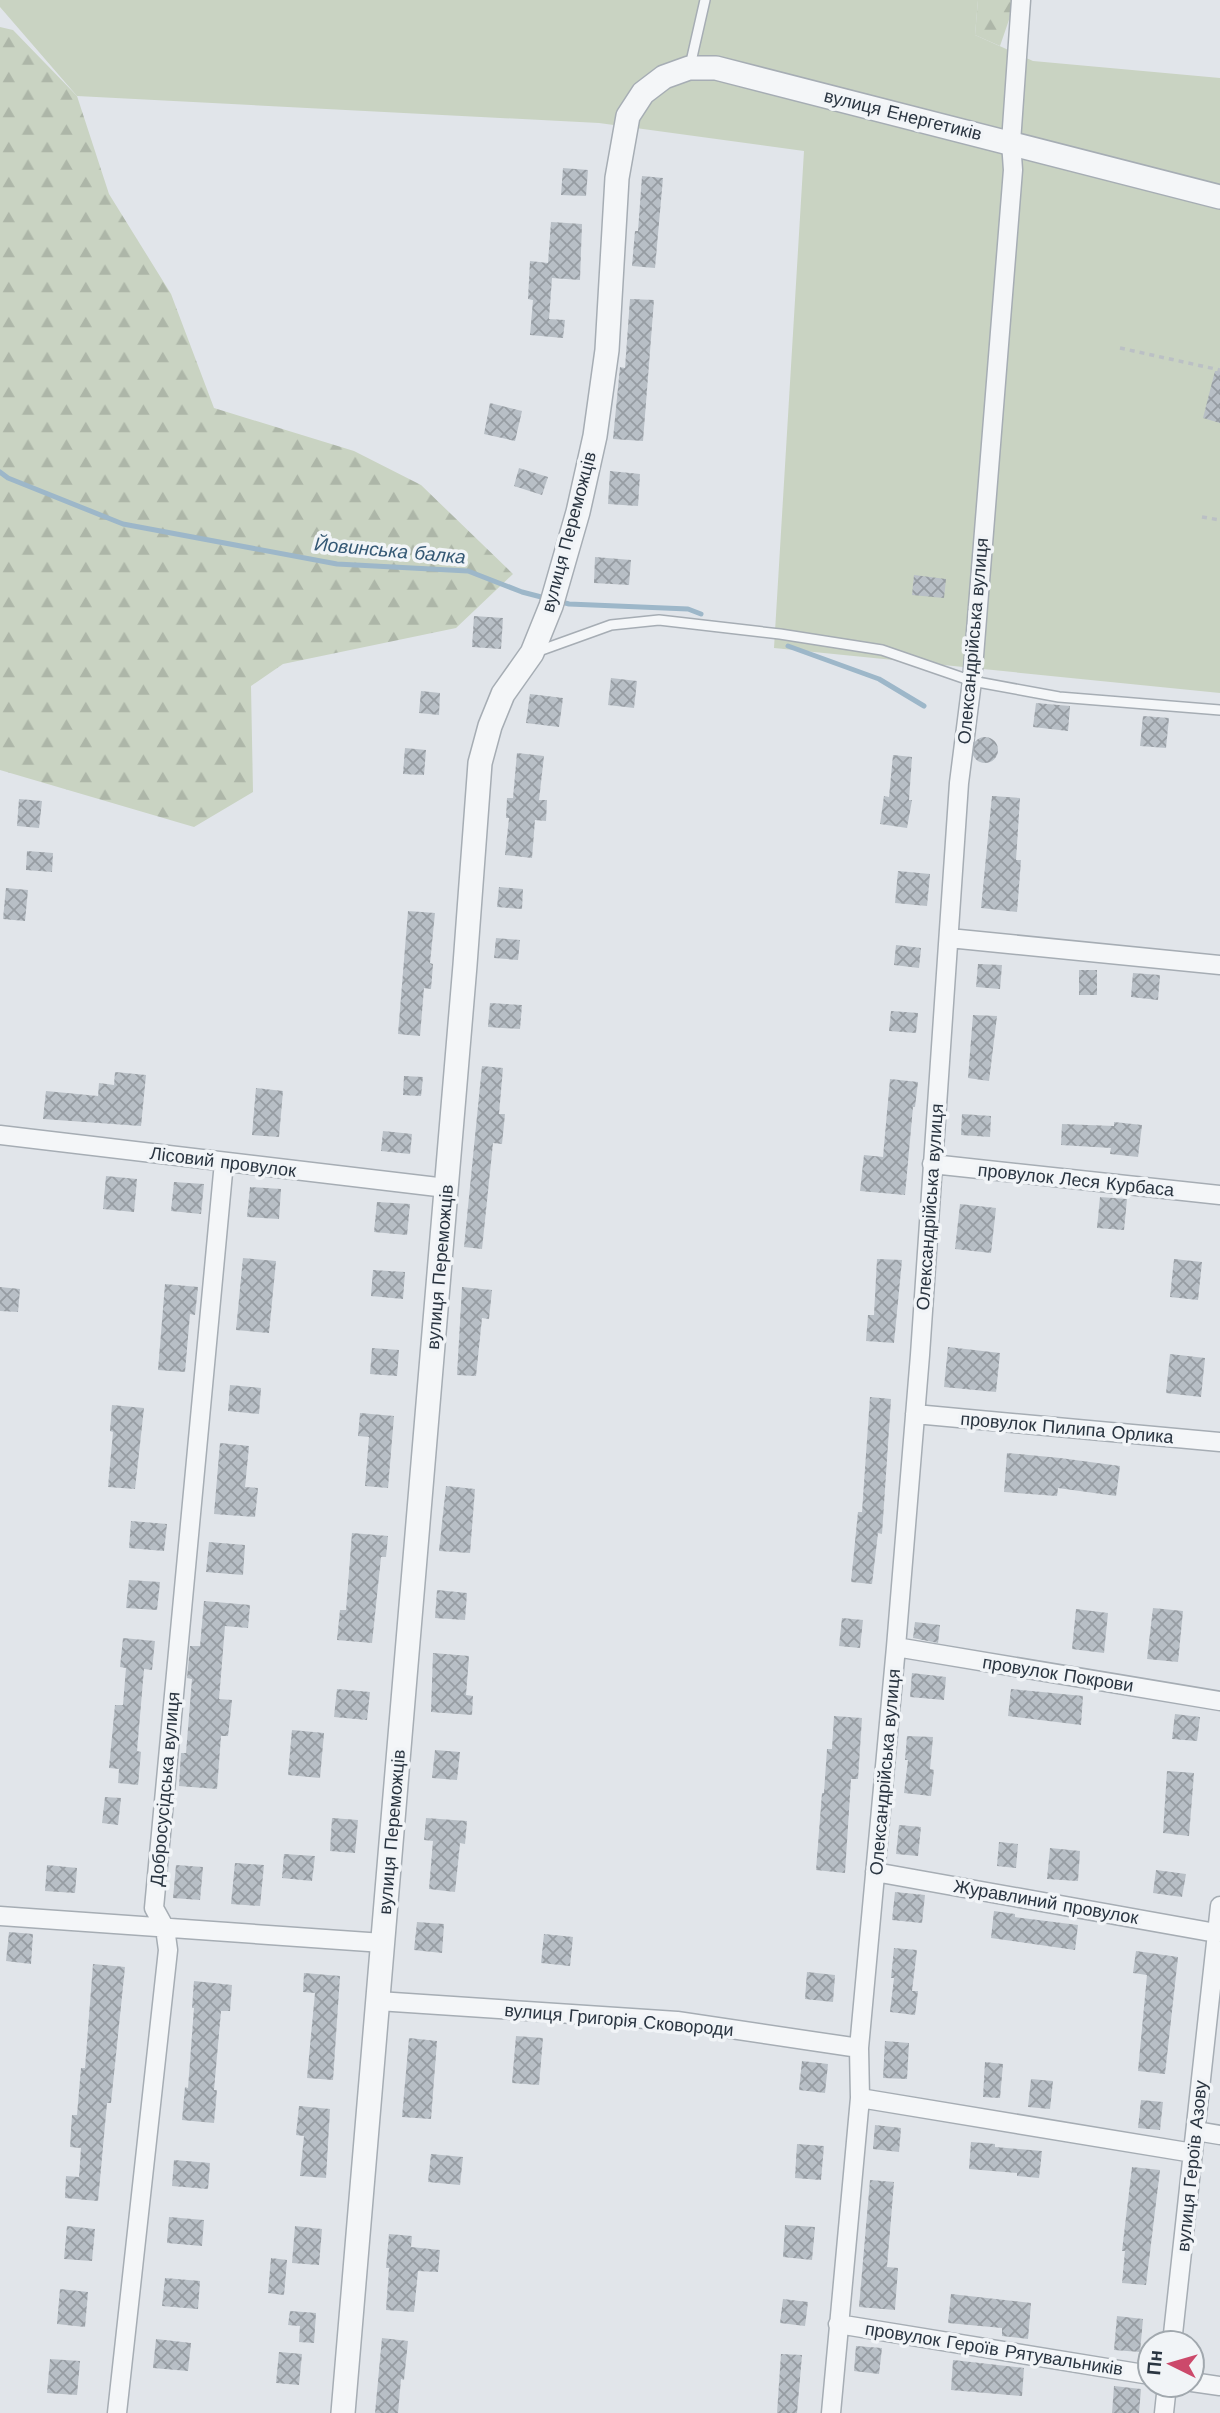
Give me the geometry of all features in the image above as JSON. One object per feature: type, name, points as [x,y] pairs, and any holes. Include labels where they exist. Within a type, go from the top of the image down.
[{"type":"street","name":"Олександрійська вулиця","points":[[831,2413],[860,2098],[859,2048],[915,1414],[959,783],[972,681],[1013,170],[1011,142],[1021,0]]},
{"type":"street","name":"вулиця Енергетиків","points":[[622,142],[628,116],[643,93],[664,77],[689,68],[716,68],[1220,197]]},
{"type":"street","name":"вулиця Переможців","points":[[343,2413],[480,763],[490,726],[503,694],[532,653],[551,606],[565,561],[595,436],[607,350],[617,178],[622,142]]},
{"type":"street","points":[[949,939],[1220,965]]},
{"type":"street","name":"Лісовий провулок","points":[[0,1135],[446,1188]]},
{"type":"street","name":"Добросусідська вулиця","points":[[117,2413],[168,1950],[166,1928],[154,1908],[224,1162]]},
{"type":"street","name":"провулок Леся Курбаса","points":[[932,1164],[1220,1195]]},
{"type":"street","name":"провулок Пилипа Орлика","points":[[915,1414],[1220,1442]]},
{"type":"street","name":"провулок Покрови","points":[[896,1647],[1220,1701]]},
{"type":"street","name":"Журавлиний провулок","points":[[875,1872],[1216,1933]]},
{"type":"street","name":"вулиця Героїв Азову","points":[[1174,2329],[1220,1906]]},
{"type":"street","points":[[0,1916],[383,1943]]},
{"type":"street","name":"вулиця Григорія Сковороди","points":[[378,2001],[677,2021],[859,2048]]},
{"type":"street","points":[[860,2098],[1193,2153]]},
{"type":"street","points":[[1196,2130],[1220,2135]]},
{"type":"street","name":"провулок Героїв Рятувальників","points":[[838,2324],[1136,2373]]},
{"type":"lane","points":[[689,68],[705,0]]},
{"type":"lane","points":[[532,653],[611,625],[659,620],[780,634],[881,650],[972,681],[1059,697],[1220,710]]},
{"type":"path","points":[[1119,348],[1220,370]]},
{"type":"path","points":[[1202,517],[1220,520]]},
{"type":"green space","points":[[0,0],[978,0],[975,35],[1033,61],[1220,78],[1220,693],[774,648],[804,151],[599,123],[77,96],[0,7]]},
{"type":"green space","points":[[978,0],[1012,0],[1011,14],[1000,46],[975,35]]},
{"type":"green space","points":[[0,27],[13,30],[77,96],[109,194],[171,294],[214,408],[354,451],[421,485],[513,574],[456,628],[283,664],[251,686],[253,792],[194,827],[0,770]]},
{"type":"building","points":[[563,168],[588,170],[586,196],[561,195]]},
{"type":"building","points":[[642,176],[663,178],[655,268],[632,266]]},
{"type":"building","points":[[551,222],[582,224],[580,280],[552,278],[549,319],[565,320],[563,338],[530,335],[533,300],[528,299],[530,261],[548,263]]},
{"type":"building","points":[[630,299],[654,300],[643,441],[613,439],[620,367],[625,368]]},
{"type":"building","points":[[1215,371],[1220,371],[1220,423],[1203,418]]},
{"type":"building","points":[[490,403],[522,411],[515,441],[484,434]]},
{"type":"building","points":[[519,468],[548,477],[542,495],[514,486]]},
{"type":"building","points":[[610,471],[640,474],[638,506],[608,504]]},
{"type":"building","points":[[595,557],[631,560],[629,585],[594,583]]},
{"type":"building","points":[[914,575],[946,579],[944,598],[912,595]]},
{"type":"building","points":[[474,616],[503,618],[501,649],[472,647]]},
{"type":"building","points":[[611,678],[637,681],[634,708],[608,705]]},
{"type":"building","points":[[421,691],[440,693],[439,715],[419,713]]},
{"type":"building","points":[[530,694],[563,698],[559,727],[526,723]]},
{"type":"building","points":[[1036,703],[1070,706],[1068,731],[1033,727]]},
{"type":"building","points":[[1143,716],[1169,718],[1166,748],[1140,746]]},
{"type":"building","points":[[985,737],[994,741],[998,750],[994,759],[985,763],[976,759],[972,750],[976,741]]},
{"type":"building","points":[[405,748],[426,750],[424,775],[403,774]]},
{"type":"building","points":[[517,753],[544,756],[539,800],[547,800],[546,821],[535,820],[532,858],[505,855],[509,818],[506,818],[507,798],[513,798]]},
{"type":"building","points":[[893,755],[912,757],[909,800],[912,800],[907,828],[880,824],[884,796],[889,797]]},
{"type":"building","points":[[992,796],[1020,798],[1016,860],[1021,860],[1017,912],[981,908]]},
{"type":"building","points":[[19,799],[42,801],[39,828],[17,826]]},
{"type":"building","points":[[27,851],[53,853],[52,872],[26,870]]},
{"type":"building","points":[[898,871],[930,874],[927,906],[895,903]]},
{"type":"building","points":[[499,887],[523,889],[522,909],[497,907]]},
{"type":"building","points":[[6,888],[28,890],[25,921],[3,919]]},
{"type":"building","points":[[408,911],[435,913],[430,963],[433,964],[431,989],[424,988],[420,1036],[398,1034]]},
{"type":"building","points":[[496,938],[520,940],[518,960],[494,958]]},
{"type":"building","points":[[896,945],[921,948],[919,968],[894,965]]},
{"type":"building","points":[[978,964],[1002,965],[1000,989],[976,987]]},
{"type":"building","points":[[1079,970],[1097,970],[1097,995],[1079,995]]},
{"type":"building","points":[[1133,973],[1160,975],[1158,1000],[1131,997]]},
{"type":"building","points":[[490,1003],[522,1005],[520,1029],[488,1027]]},
{"type":"building","points":[[891,1011],[918,1013],[916,1033],[889,1031]]},
{"type":"building","points":[[973,1015],[997,1016],[989,1081],[968,1078]]},
{"type":"building","points":[[482,1066],[503,1068],[499,1114],[505,1114],[502,1144],[493,1143],[482,1249],[464,1247]]},
{"type":"building","points":[[115,1072],[146,1075],[141,1126],[43,1119],[46,1091],[98,1096],[99,1083],[114,1085]]},
{"type":"building","points":[[404,1076],[423,1077],[421,1096],[403,1095]]},
{"type":"building","points":[[890,1079],[918,1082],[913,1107],[905,1195],[860,1191],[864,1155],[883,1157]]},
{"type":"building","points":[[256,1088],[283,1091],[279,1137],[252,1135]]},
{"type":"building","points":[[962,1114],[991,1116],[990,1137],[961,1135]]},
{"type":"building","points":[[1114,1122],[1142,1125],[1138,1157],[1110,1154],[1111,1148],[1061,1145],[1062,1124],[1114,1126]]},
{"type":"building","points":[[383,1131],[412,1134],[410,1154],[381,1151]]},
{"type":"building","points":[[106,1176],[137,1179],[134,1212],[103,1209]]},
{"type":"building","points":[[174,1182],[204,1184],[201,1214],[171,1211]]},
{"type":"building","points":[[250,1187],[281,1189],[279,1219],[247,1217]]},
{"type":"building","points":[[1100,1197],[1127,1199],[1124,1230],[1097,1228]]},
{"type":"building","points":[[377,1202],[410,1204],[407,1235],[374,1232]]},
{"type":"building","points":[[960,1204],[996,1208],[991,1253],[955,1249]]},
{"type":"building","points":[[243,1258],[276,1261],[269,1333],[236,1330]]},
{"type":"building","points":[[877,1259],[902,1260],[894,1343],[866,1341],[868,1315],[874,1315]]},
{"type":"building","points":[[1174,1259],[1202,1262],[1198,1300],[1170,1297]]},
{"type":"building","points":[[373,1270],[405,1272],[403,1299],[371,1296]]},
{"type":"building","points":[[165,1284],[198,1287],[195,1315],[190,1314],[185,1372],[158,1370]]},
{"type":"building","points":[[0,1287],[20,1289],[18,1312],[0,1311]]},
{"type":"building","points":[[462,1287],[492,1290],[489,1319],[482,1318],[476,1376],[457,1375]]},
{"type":"building","points":[[948,1347],[1000,1353],[996,1392],[944,1387]]},
{"type":"building","points":[[372,1348],[399,1350],[397,1376],[370,1374]]},
{"type":"building","points":[[1170,1354],[1205,1358],[1201,1397],[1166,1393]]},
{"type":"building","points":[[230,1385],[261,1388],[259,1414],[228,1411]]},
{"type":"building","points":[[870,1397],[891,1399],[882,1534],[878,1533],[872,1584],[851,1582],[858,1512],[862,1512]]},
{"type":"building","points":[[112,1405],[144,1408],[135,1489],[108,1487],[113,1432],[110,1431]]},
{"type":"building","points":[[360,1413],[394,1416],[388,1488],[365,1486],[369,1437],[358,1436]]},
{"type":"building","points":[[220,1443],[249,1446],[245,1487],[258,1488],[255,1517],[214,1514]]},
{"type":"building","points":[[1007,1453],[1120,1466],[1116,1496],[1058,1488],[1057,1496],[1004,1492]]},
{"type":"building","points":[[446,1486],[475,1489],[470,1553],[439,1551]]},
{"type":"building","points":[[131,1521],[167,1524],[164,1551],[129,1548]]},
{"type":"building","points":[[352,1533],[388,1536],[386,1557],[381,1557],[372,1643],[337,1640],[340,1610],[346,1610]]},
{"type":"building","points":[[209,1542],[245,1545],[243,1575],[206,1572]]},
{"type":"building","points":[[129,1580],[160,1582],[157,1610],[126,1608]]},
{"type":"building","points":[[437,1590],[467,1593],[465,1620],[435,1618]]},
{"type":"building","points":[[204,1601],[250,1605],[248,1628],[225,1626],[219,1699],[232,1700],[228,1736],[221,1736],[217,1789],[179,1786],[181,1753],[186,1753],[192,1679],[187,1678],[190,1646],[200,1646]]},
{"type":"building","points":[[1153,1608],[1183,1611],[1178,1662],[1147,1659]]},
{"type":"building","points":[[1076,1609],[1108,1613],[1104,1653],[1072,1649]]},
{"type":"building","points":[[842,1618],[863,1620],[860,1648],[839,1646]]},
{"type":"building","points":[[915,1622],[940,1625],[938,1643],[913,1638]]},
{"type":"building","points":[[123,1638],[155,1641],[152,1670],[144,1669],[137,1751],[141,1752],[138,1785],[118,1783],[119,1769],[109,1768],[115,1705],[123,1705],[126,1668],[120,1667]]},
{"type":"building","points":[[433,1653],[469,1656],[466,1695],[473,1696],[472,1715],[431,1712]]},
{"type":"building","points":[[912,1673],[946,1677],[944,1700],[910,1697]]},
{"type":"building","points":[[337,1689],[370,1692],[367,1720],[334,1717]]},
{"type":"building","points":[[1011,1689],[1083,1696],[1081,1725],[1008,1716]]},
{"type":"building","points":[[1175,1714],[1200,1717],[1197,1741],[1172,1739]]},
{"type":"building","points":[[834,1716],[862,1718],[858,1779],[851,1779],[845,1873],[816,1870],[827,1749],[832,1749]]},
{"type":"building","points":[[292,1730],[324,1733],[320,1778],[288,1775]]},
{"type":"building","points":[[907,1736],[933,1737],[930,1769],[934,1770],[931,1796],[904,1793],[908,1760],[905,1760]]},
{"type":"building","points":[[435,1750],[460,1752],[457,1780],[432,1778]]},
{"type":"building","points":[[1167,1771],[1194,1773],[1189,1836],[1163,1833]]},
{"type":"building","points":[[105,1797],[121,1798],[118,1825],[102,1823]]},
{"type":"building","points":[[332,1818],[358,1820],[355,1853],[330,1851]]},
{"type":"building","points":[[426,1818],[467,1821],[465,1844],[460,1843],[455,1892],[429,1889],[433,1841],[424,1840]]},
{"type":"building","points":[[899,1825],[921,1827],[918,1856],[896,1854]]},
{"type":"building","points":[[999,1842],[1018,1844],[1016,1868],[997,1866]]},
{"type":"building","points":[[1050,1848],[1080,1851],[1078,1881],[1047,1879]]},
{"type":"building","points":[[284,1854],[315,1856],[312,1881],[282,1878]]},
{"type":"building","points":[[235,1863],[264,1865],[260,1906],[231,1904]]},
{"type":"building","points":[[47,1865],[77,1868],[75,1893],[45,1891]]},
{"type":"building","points":[[176,1865],[203,1867],[200,1900],[173,1898]]},
{"type":"building","points":[[1156,1870],[1186,1874],[1182,1897],[1153,1893]]},
{"type":"building","points":[[895,1892],[925,1895],[922,1923],[892,1920]]},
{"type":"building","points":[[994,1911],[1015,1914],[1015,1917],[1078,1925],[1075,1950],[991,1938]]},
{"type":"building","points":[[417,1922],[444,1924],[442,1953],[414,1950]]},
{"type":"building","points":[[9,1932],[33,1934],[31,1964],[6,1961]]},
{"type":"building","points":[[544,1934],[573,1937],[570,1966],[541,1963]]},
{"type":"building","points":[[894,1948],[917,1950],[912,1991],[918,1991],[915,2015],[890,2012]]},
{"type":"building","points":[[1136,1951],[1178,1957],[1165,2074],[1138,2071],[1147,1975],[1133,1973]]},
{"type":"building","points":[[93,1964],[125,1967],[111,2103],[107,2103],[98,2201],[65,2198],[66,2176],[79,2177],[81,2148],[70,2147],[72,2115],[77,2115],[81,2068],[85,2068]]},
{"type":"building","points":[[807,1972],[835,1975],[833,2002],[805,1999]]},
{"type":"building","points":[[304,1973],[340,1976],[333,2080],[307,2078],[315,1993],[303,1992]]},
{"type":"building","points":[[194,1981],[232,1985],[230,2011],[221,2011],[214,2123],[182,2120],[185,2087],[188,2088]]},
{"type":"building","points":[[516,2036],[543,2038],[539,2085],[512,2083]]},
{"type":"building","points":[[409,2038],[437,2041],[431,2119],[402,2117]]},
{"type":"building","points":[[885,2041],[909,2043],[907,2079],[883,2078]]},
{"type":"building","points":[[802,2061],[828,2064],[825,2093],[799,2090]]},
{"type":"building","points":[[985,2062],[1003,2064],[1000,2098],[983,2097]]},
{"type":"building","points":[[1031,2079],[1053,2081],[1050,2109],[1028,2107]]},
{"type":"building","points":[[1141,2100],[1163,2102],[1160,2130],[1138,2128]]},
{"type":"building","points":[[299,2106],[330,2109],[326,2178],[300,2176],[304,2136],[296,2135]]},
{"type":"building","points":[[875,2125],[901,2128],[899,2152],[873,2149]]},
{"type":"building","points":[[971,2142],[1042,2151],[1039,2178],[1017,2176],[1017,2173],[969,2169]]},
{"type":"building","points":[[797,2144],[824,2146],[821,2180],[795,2178]]},
{"type":"building","points":[[431,2154],[463,2157],[460,2185],[428,2182]]},
{"type":"building","points":[[174,2160],[210,2163],[208,2189],[172,2186]]},
{"type":"building","points":[[1132,2167],[1160,2170],[1146,2285],[1122,2283],[1125,2251],[1122,2251]]},
{"type":"building","points":[[870,2180],[894,2182],[887,2267],[898,2268],[895,2310],[859,2307]]},
{"type":"building","points":[[169,2217],[204,2220],[202,2246],[167,2243]]},
{"type":"building","points":[[785,2225],[815,2227],[812,2260],[783,2257]]},
{"type":"building","points":[[67,2226],[95,2229],[92,2261],[64,2259]]},
{"type":"building","points":[[295,2226],[322,2229],[319,2265],[292,2263]]},
{"type":"building","points":[[389,2234],[412,2236],[411,2247],[440,2250],[438,2272],[418,2271],[414,2312],[386,2310]]},
{"type":"building","points":[[271,2258],[287,2260],[284,2295],[268,2293]]},
{"type":"building","points":[[165,2278],[200,2281],[198,2309],[162,2306]]},
{"type":"building","points":[[60,2289],[88,2292],[85,2327],[57,2324]]},
{"type":"building","points":[[951,2294],[1031,2303],[1028,2339],[1002,2336],[1002,2328],[948,2323]]},
{"type":"building","points":[[783,2299],[808,2302],[805,2326],[780,2323]]},
{"type":"building","points":[[290,2311],[316,2313],[314,2343],[299,2342],[300,2326],[288,2325]]},
{"type":"building","points":[[1117,2316],[1143,2319],[1142,2329],[1136,2329],[1136,2352],[1114,2350]]},
{"type":"building","points":[[382,2338],[408,2341],[398,2413],[375,2413]]},
{"type":"building","points":[[156,2339],[191,2343],[188,2371],[153,2368]]},
{"type":"building","points":[[856,2346],[882,2348],[879,2374],[854,2371]]},
{"type":"building","points":[[279,2352],[302,2354],[299,2385],[276,2383]]},
{"type":"building","points":[[781,2354],[802,2355],[797,2413],[777,2413]]},
{"type":"building","points":[[50,2359],[80,2361],[77,2395],[47,2393]]},
{"type":"building","points":[[953,2360],[1024,2368],[1022,2396],[951,2390]]},
{"type":"building","points":[[1114,2386],[1136,2388],[1136,2399],[1140,2399],[1139,2413],[1112,2413]]},
{"type":"waterway","name":"Йовинська балка","points":[[0,472],[8,478],[123,524],[337,564],[468,571],[522,592],[549,599]]},
{"type":"waterway","name":"Йовинська балка","points":[[558,601],[569,604],[688,609],[701,614]]},
{"type":"waterway","name":"Йовинська балка","points":[[788,646],[879,679],[924,706]]}]
